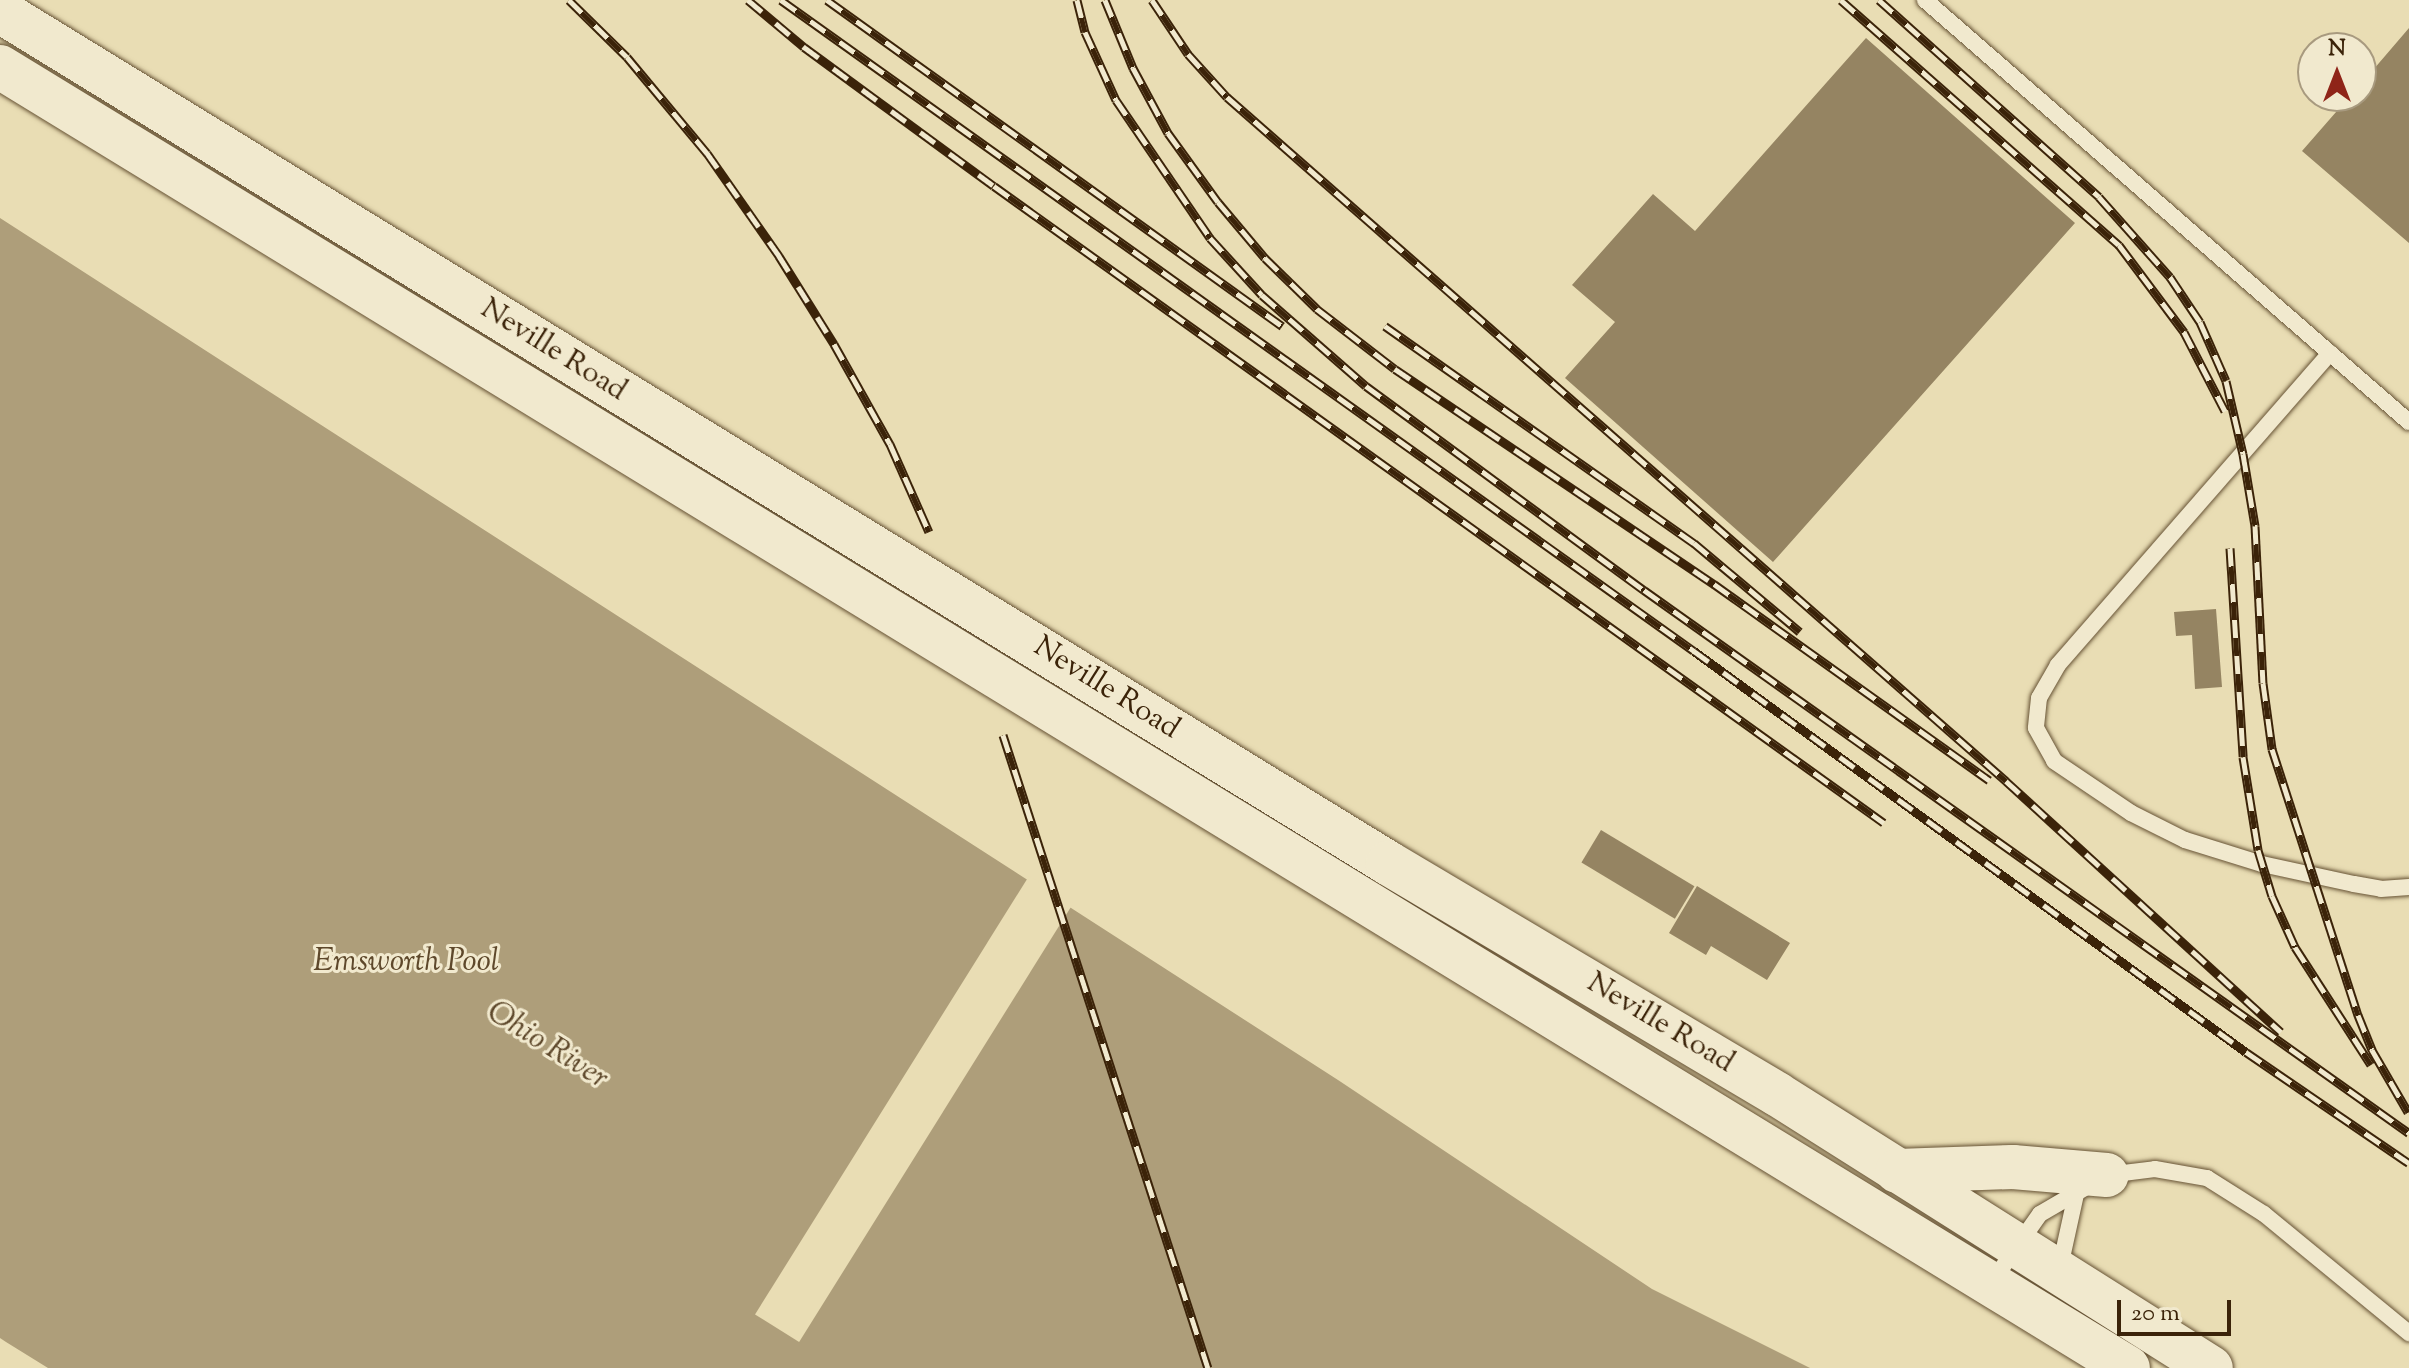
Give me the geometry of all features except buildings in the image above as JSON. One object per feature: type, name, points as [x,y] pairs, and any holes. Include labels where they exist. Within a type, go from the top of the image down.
[{"type":"main road","name":"Neville Road","points":[[0,11],[1388,863],[1777,1094],[2015,1245],[2048,1290],[2128,1368]]},
{"type":"main road","name":"Neville Road","points":[[0,67],[1992,1282],[2048,1290],[2211,1368]]},
{"type":"main road","points":[[1897,1171],[2013,1167],[2091,1185]]},
{"type":"lane","points":[[1925,0],[2409,422]]},
{"type":"lane","points":[[2330,353],[2058,665],[2039,698],[2036,728],[2054,761],[2131,813],[2185,840],[2262,864],[2340,881],[2381,889],[2409,887]]},
{"type":"lane","points":[[1992,1282],[2015,1245],[2040,1214],[2091,1185],[2155,1169],[2207,1178],[2264,1214],[2409,1333]]},
{"type":"lane","points":[[2048,1290],[2091,1185]]},
{"type":"water","name":"Emsworth Pool","points":[[0,218],[1338,1080],[1652,1289],[1810,1368],[48,1368],[6,1342],[0,1338]]},
{"type":"pier","points":[[1029,876],[1073,904],[799,1342],[755,1314]]},
{"type":"railway","points":[[569,0],[627,57],[707,153],[779,256],[834,344],[890,444],[929,532]]},
{"type":"railway","points":[[748,0],[804,47],[994,186],[1884,823]]},
{"type":"railway","points":[[781,0],[1694,651],[2246,1052],[2409,1163]]},
{"type":"railway","points":[[827,0],[1282,326]]},
{"type":"railway","points":[[1077,0],[1085,32],[1116,100],[1210,238],[1262,295],[1366,386],[1644,590],[2409,1133]]},
{"type":"railway","points":[[1105,0],[1133,68],[1168,133],[1218,202],[1265,258],[1317,309],[1395,369],[1714,584],[1989,780]]},
{"type":"railway","points":[[1152,0],[1188,54],[1227,97],[2006,781],[2281,1032]]},
{"type":"railway","points":[[1841,0],[2119,245],[2184,332],[2225,411]]},
{"type":"railway","points":[[1879,0],[2099,197],[2170,277],[2200,322],[2226,381],[2243,454],[2255,526],[2263,683],[2272,749],[2358,1015],[2372,1050],[2408,1112]]},
{"type":"railway","points":[[1385,326],[1694,543],[1800,632]]},
{"type":"railway","points":[[2230,548],[2243,757],[2258,850],[2272,896],[2295,947],[2371,1065]]},
{"type":"railway","points":[[1003,735],[1208,1368]]},
{"type":"water label","name":"Ohio River","points":[[547,1046]]}]
